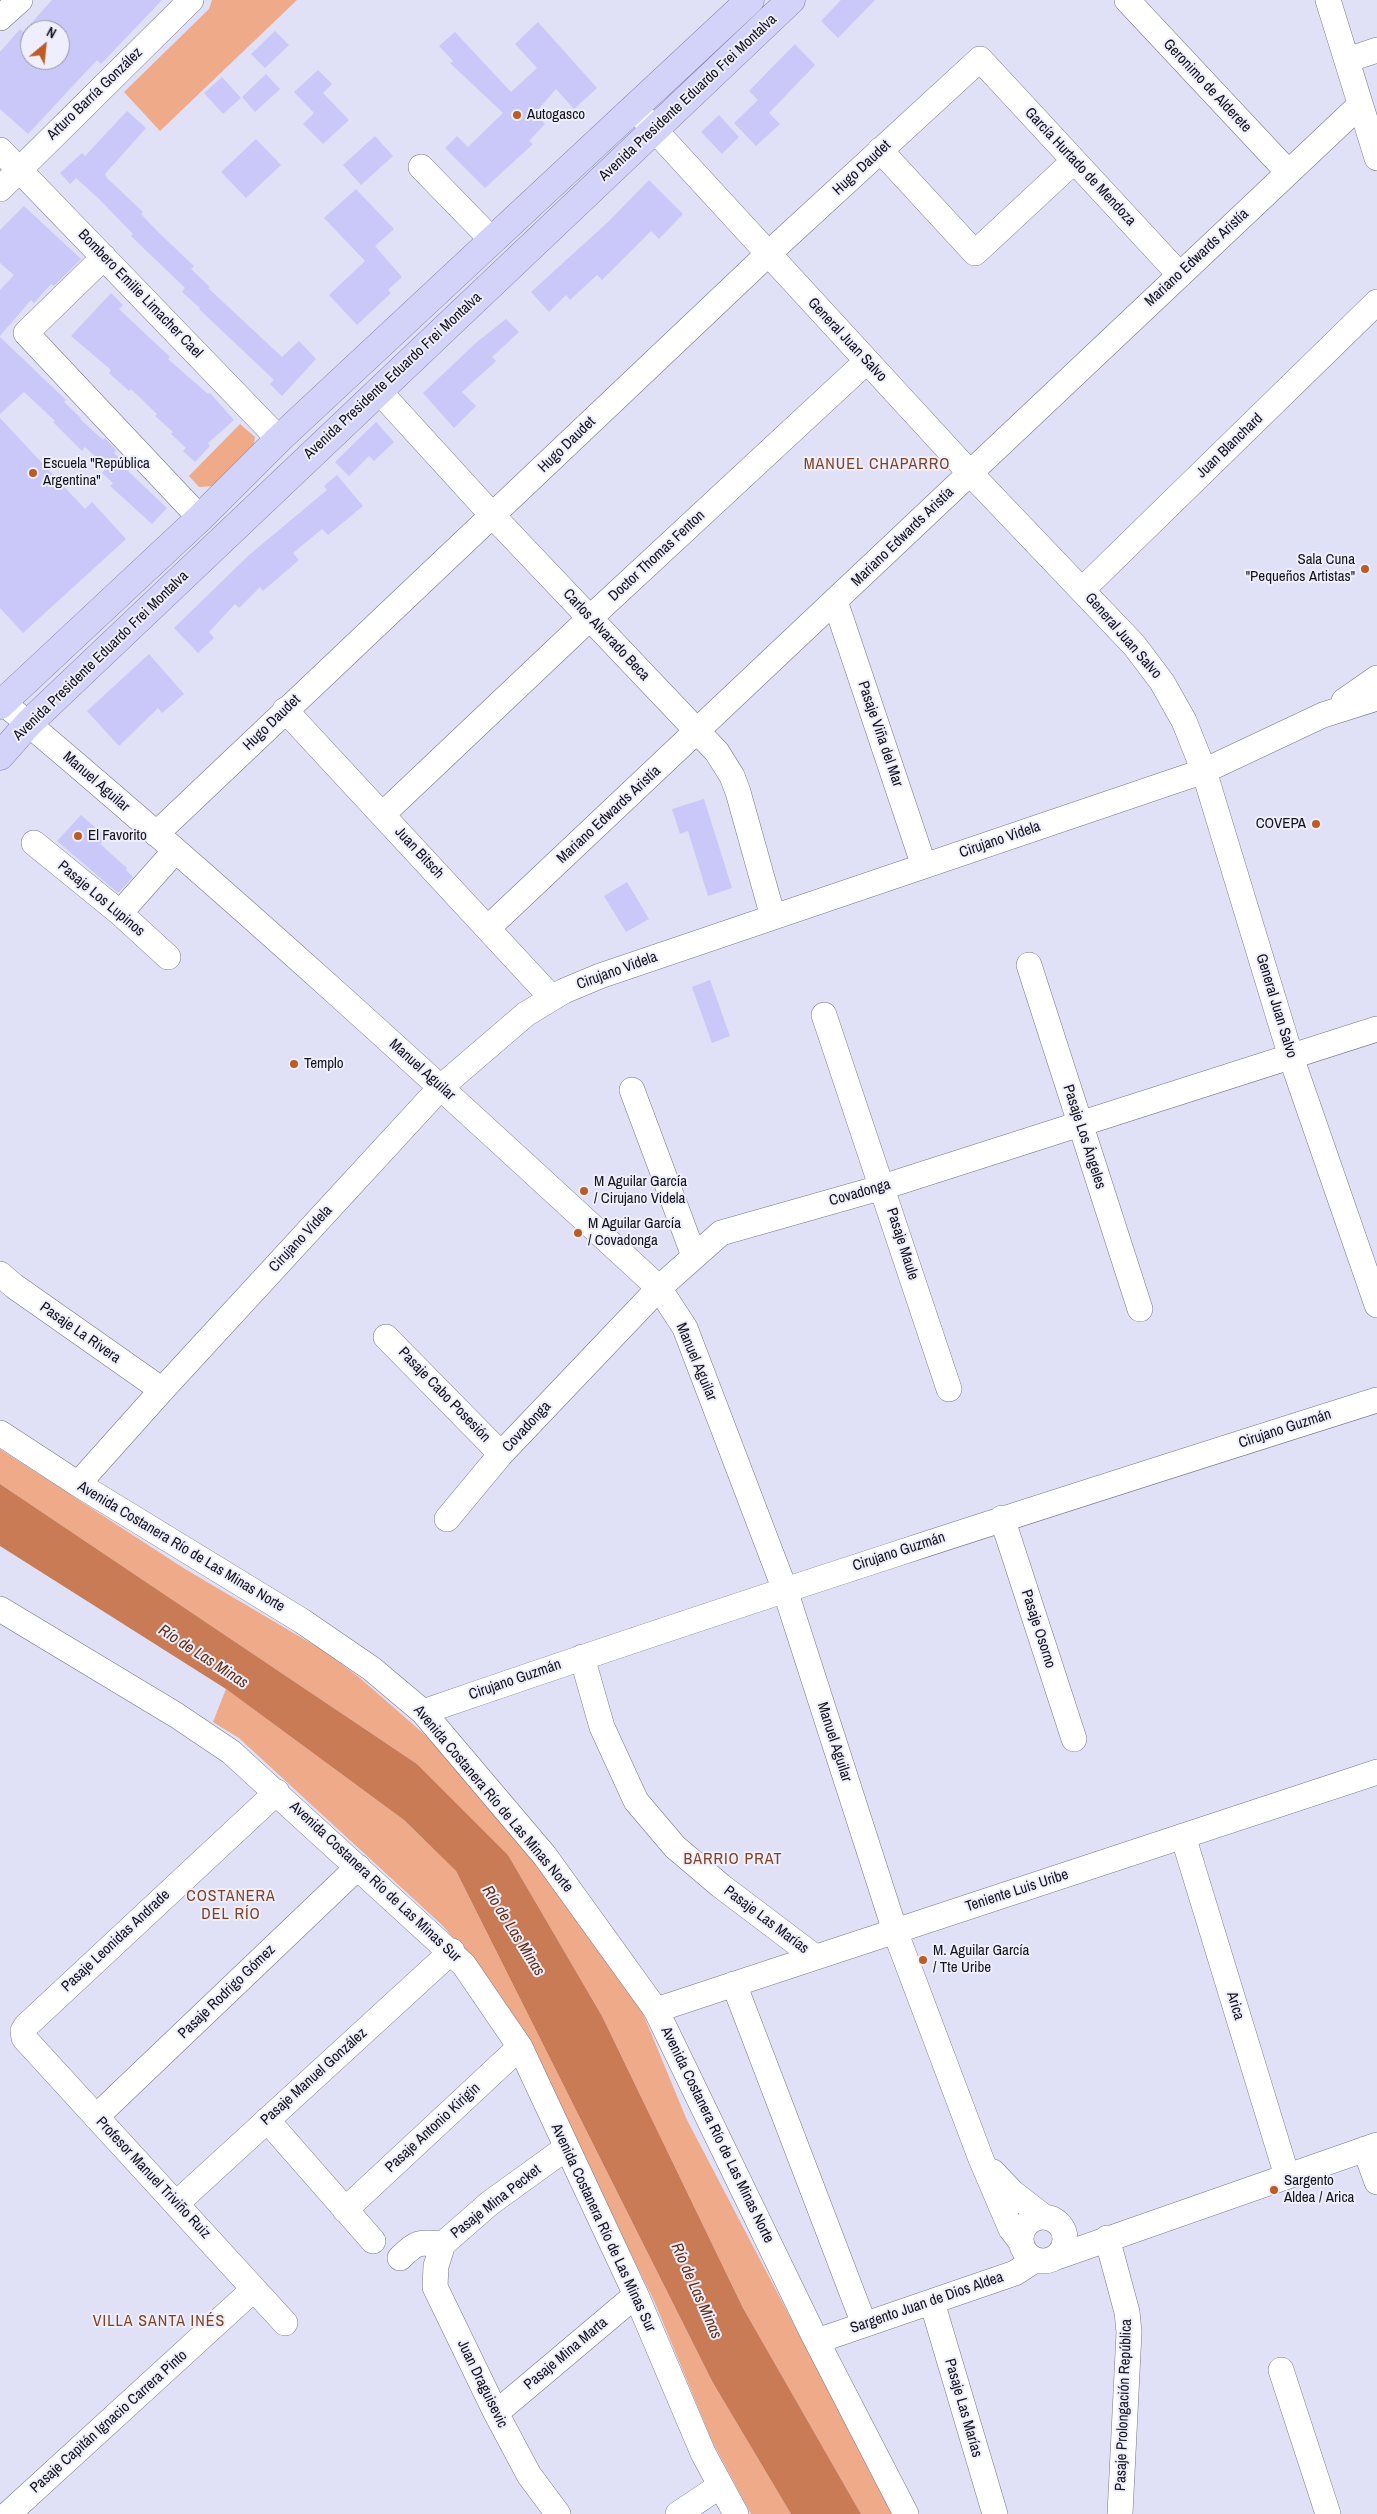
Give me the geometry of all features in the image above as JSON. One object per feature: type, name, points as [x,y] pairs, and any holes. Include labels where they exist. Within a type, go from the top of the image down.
[{"type":"main road","name":"Avenida Presidente Eduardo Frei Montalva","points":[[1,702],[200,518],[280,439],[633,107],[750,0]]},
{"type":"main road","name":"Avenida Presidente Eduardo Frei Montalva","points":[[0,756],[29,723],[791,0]]},
{"type":"street","points":[[0,18],[20,0]]},
{"type":"street","name":"Arturo Barría González","points":[[0,189],[191,0]]},
{"type":"street","name":"Geronimo de Alderete","points":[[1127,0],[1288,172]]},
{"type":"street","points":[[1328,0],[1377,158]]},
{"type":"street","points":[[1347,60],[1377,50]]},
{"type":"street","name":"Hugo Daudet","points":[[156,834],[768,254],[980,59]]},
{"type":"street","name":"García Hurtado de Mendoza","points":[[980,59],[1180,275]]},
{"type":"street","name":"Mariano Edwards Aristía","points":[[489,927],[698,733],[1360,105]]},
{"type":"street","name":"General Juan Salvo","points":[[633,107],[970,473],[1134,645],[1162,682],[1184,721],[1204,770],[1291,1057],[1377,1305]]},
{"type":"street","name":"Bombero Emilie Limacher Cael","points":[[0,150],[280,439]]},
{"type":"street","points":[[880,150],[975,253],[1074,161]]},
{"type":"street","points":[[421,167],[492,240]]},
{"type":"street","points":[[104,256],[26,333],[200,518]]},
{"type":"street","name":"Juan Blanchard","points":[[1082,590],[1377,302]]},
{"type":"street","name":"Doctor Thomas Fenton","points":[[384,814],[590,618],[867,361]]},
{"type":"street","name":"Carlos Alvarado Beca","points":[[378,390],[493,516],[717,752],[732,776],[772,916]]},
{"type":"street","name":"Pasaje Viña del Mar","points":[[835,602],[924,866]]},
{"type":"street","name":"Cirujano Videla","points":[[1323,715],[1377,678]]},
{"type":"street","name":"Cirujano Videla","points":[[78,1484],[441,1087],[526,1014],[551,997],[600,976],[772,916],[1204,770],[1323,715],[1377,698]]},
{"type":"street","name":"Manuel Aguilar","points":[[1,702],[29,723],[156,834],[441,1087],[659,1288],[685,1328],[785,1590],[895,1931],[981,2159],[1011,2229],[1038,2253]]},
{"type":"street","name":"Juan Bitsch","points":[[285,710],[489,927],[551,997]]},
{"type":"street","name":"Pasaje Los Lupinos","points":[[34,843],[120,913],[168,956]]},
{"type":"street","points":[[120,913],[175,851]]},
{"type":"street","name":"Pasaje Los Ángeles","points":[[1029,965],[1140,1309]]},
{"type":"street","name":"Pasaje Maule","points":[[824,1015],[884,1187],[949,1389]]},
{"type":"street","name":"Covadonga","points":[[446,1519],[501,1454],[659,1288],[721,1233],[884,1187],[1377,1029]]},
{"type":"street","points":[[632,1090],[694,1256]]},
{"type":"street","name":"Pasaje La Rivera","points":[[0,1274],[14,1286],[162,1390]]},
{"type":"street","name":"Pasaje Cabo Posesión","points":[[386,1337],[501,1454]]},
{"type":"street","name":"Cirujano Guzmán","points":[[423,1712],[582,1657],[1002,1518],[1377,1400]]},
{"type":"street","name":"Avenida Costanera Río de Las Minas Norte","points":[[0,1433],[78,1484],[328,1638],[372,1669],[423,1712],[545,1856],[656,2010],[817,2341],[906,2514]]},
{"type":"street","name":"Pasaje Osorno","points":[[1002,1518],[1074,1739]]},
{"type":"street","name":"Avenida Costanera Río de Las Minas Sur","points":[[0,1609],[197,1728],[231,1752],[452,1951],[464,1965],[520,2047],[636,2295],[703,2453],[736,2514]]},
{"type":"street","name":"Pasaje Las Marías","points":[[582,1657],[602,1727],[636,1801],[674,1847],[815,1957]]},
{"type":"street","name":"Teniente Luis Uribe","points":[[656,2010],[1377,1772]]},
{"type":"street","name":"Pasaje Leonidas Andrade","points":[[23,2031],[33,2019],[277,1792]]},
{"type":"street","name":"Arica","points":[[1184,1836],[1287,2176]]},
{"type":"street","name":"Pasaje Rodrigo Gómez","points":[[96,2117],[358,1867]]},
{"type":"street","name":"Pasaje Manuel González","points":[[177,2203],[452,1951]]},
{"type":"street","points":[[734,1984],[864,2324]]},
{"type":"street","name":"Profesor Manuel Triviño Ruiz","points":[[23,2031],[24,2038],[285,2323]]},
{"type":"street","name":"Pasaje Antonio Kirigin","points":[[345,2210],[520,2047]]},
{"type":"street","points":[[267,2120],[373,2241]]},
{"type":"street","points":[[1371,2147],[1377,2182]]},
{"type":"street","name":"Sargento Juan de Dios Aldea","points":[[817,2341],[1015,2273],[1038,2253],[1107,2238],[1371,2147]]},
{"type":"street","name":"Pasaje Mina Pecket","points":[[400,2258],[413,2244],[420,2242],[443,2244],[490,2203],[566,2148]]},
{"type":"street","name":"Manuel Aguilar","points":[[981,2159],[1013,2193],[1051,2220]]},
{"type":"street","points":[[1051,2220],[1063,2229],[1065,2244],[1038,2253],[1025,2227],[1030,2222],[1051,2220],[1107,2238]]},
{"type":"street","name":"Pasaje Prolongación República","points":[[1107,2238],[1127,2312],[1129,2332],[1120,2514]]},
{"type":"street","name":"Juan Draguisevic","points":[[443,2244],[436,2266],[435,2287],[529,2476],[558,2514]]},
{"type":"street","name":"Pasaje Capitán Ignacio Carrera Pinto","points":[[8,2514],[254,2289]]},
{"type":"street","name":"Pasaje Mina Marta","points":[[496,2413],[636,2295]]},
{"type":"street","name":"Pasaje Las Marías","points":[[932,2302],[995,2514]]},
{"type":"street","points":[[1281,2370],[1328,2514]]},
{"type":"street","points":[[529,2476],[544,2514]]},
{"type":"street","points":[[678,2514],[720,2486]]},
{"type":"shaded area","points":[[212,0],[297,0],[160,131],[124,92],[209,9]]},
{"type":"shaded area","points":[[240,424],[255,437],[253,449],[213,486],[199,487],[189,476]]},
{"type":"shaded area","points":[[0,1449],[185,1569],[324,1651],[360,1678],[440,1748],[511,1829],[639,2004],[686,2118],[893,2514],[861,2514],[743,2308],[602,2016],[508,1855],[417,1764],[0,1484]]},
{"type":"shaded area","points":[[226,1689],[404,1820],[456,1871],[713,2383],[791,2514],[751,2514],[712,2441],[655,2303],[520,2027],[474,1962],[442,1925],[239,1738],[213,1722]]},
{"type":"water","name":"Río de Las Minas","points":[[0,1484],[417,1764],[508,1855],[602,2016],[743,2308],[861,2514],[791,2514],[713,2383],[456,1871],[404,1820],[226,1689],[0,1546]]},
{"type":"building","points":[[52,0],[162,0],[101,64],[97,60],[28,134],[0,109],[0,52],[20,29],[20,70],[70,70],[70,20],[34,20]]},
{"type":"building","points":[[841,0],[875,0],[838,38],[821,21]]},
{"type":"building","points":[[538,22],[597,88],[574,109],[556,89],[535,113],[545,124],[529,141],[533,144],[485,188],[445,148],[457,136],[468,147],[503,113],[450,63],[453,61],[439,46],[455,32],[511,92],[537,68],[515,44]]},
{"type":"building","points":[[275,31],[289,45],[265,68],[251,54]]},
{"type":"building","points":[[795,44],[815,65],[769,113],[780,124],[756,146],[734,123],[758,100],[749,91]]},
{"type":"building","points":[[318,70],[332,84],[323,93],[349,120],[323,144],[303,124],[314,113],[294,92]]},
{"type":"building","points":[[266,74],[280,89],[255,112],[242,97]]},
{"type":"building","points":[[222,77],[241,98],[223,114],[204,93]]},
{"type":"building","points":[[127,111],[146,128],[105,174],[107,178],[143,212],[141,214],[158,232],[194,266],[191,269],[210,287],[208,288],[282,357],[299,341],[316,359],[282,396],[270,384],[274,380],[182,292],[185,288],[131,236],[133,234],[99,199],[76,178],[70,184],[60,173],[82,153],[85,156]]},
{"type":"building","points":[[719,115],[739,137],[722,154],[701,132]]},
{"type":"building","points":[[375,136],[393,156],[361,185],[343,165]]},
{"type":"building","points":[[256,139],[281,165],[246,198],[221,172]]},
{"type":"building","points":[[649,180],[683,214],[659,239],[651,231],[602,280],[597,275],[570,300],[566,295],[549,312],[531,292],[608,222]]},
{"type":"building","points":[[356,189],[394,229],[375,246],[402,277],[388,290],[391,293],[357,325],[329,295],[365,261],[324,218]]},
{"type":"building","points":[[24,206],[81,259],[54,286],[51,284],[34,303],[31,300],[0,336],[0,290],[14,275],[0,263],[0,230]]},
{"type":"building","points":[[111,293],[123,305],[119,309],[170,357],[168,359],[208,394],[210,393],[234,420],[208,443],[210,446],[195,462],[183,451],[186,448],[171,434],[173,432],[155,416],[157,414],[131,389],[129,391],[109,373],[111,370],[71,336]]},
{"type":"building","points":[[506,319],[519,332],[492,357],[496,361],[462,392],[476,406],[454,428],[423,393],[478,341]]},
{"type":"building","points":[[0,337],[66,400],[64,402],[80,419],[103,440],[105,438],[116,450],[114,453],[130,468],[127,470],[167,508],[152,524],[110,486],[113,483],[102,473],[107,467],[85,447],[82,451],[53,422],[55,421],[24,392],[0,414]]},
{"type":"building","name":"Escuela \"República Argentina\"","points":[[0,418],[85,509],[92,502],[126,539],[23,633],[0,608]]},
{"type":"building","points":[[376,422],[394,442],[374,461],[369,456],[349,476],[335,462]]},
{"type":"building","points":[[337,475],[363,506],[328,535],[322,529],[293,553],[299,560],[263,591],[260,587],[239,608],[235,604],[209,632],[214,638],[198,653],[174,628],[249,555],[327,490],[324,486]]},
{"type":"building","points":[[149,654],[184,694],[162,713],[158,708],[119,746],[87,711]]},
{"type":"building","points":[[704,799],[732,888],[708,896],[688,831],[680,834],[672,809]]},
{"type":"building","points":[[81,815],[106,837],[100,844],[127,868],[126,870],[133,877],[118,893],[57,841]]},
{"type":"building","points":[[627,882],[649,919],[626,932],[604,896]]},
{"type":"building","points":[[710,980],[730,1036],[712,1043],[692,987]]},
{"type":"place","name":"Autogasco","points":[[517,115]]},
{"type":"place","name":"Escuela \"República Argentina\"","points":[[33,473]]},
{"type":"place","name":"Sala Cuna \"Pequeños Artistas\"","points":[[1365,569]]},
{"type":"place","name":"COVEPA","points":[[1316,824]]},
{"type":"place","name":"El Favorito","points":[[78,836]]},
{"type":"place","name":"Templo","points":[[294,1064]]},
{"type":"place","name":"M Aguilar García / Cirujano Videla","points":[[584,1191]]},
{"type":"place","name":"M Aguilar García / Covadonga","points":[[578,1233]]},
{"type":"place","name":"M. Aguilar García / Tte Uribe","points":[[923,1960]]},
{"type":"place","name":"Sargento Aldea / Arica","points":[[1274,2190]]},
{"type":"district","name":"MANUEL CHAPARRO","points":[[877,465]]},
{"type":"district","name":"BARRIO PRAT","points":[[733,1860]]},
{"type":"district","name":"COSTANERA DEL RÍO","points":[[231,1906]]},
{"type":"district","name":"VILLA SANTA INÉS","points":[[159,2322]]}]
